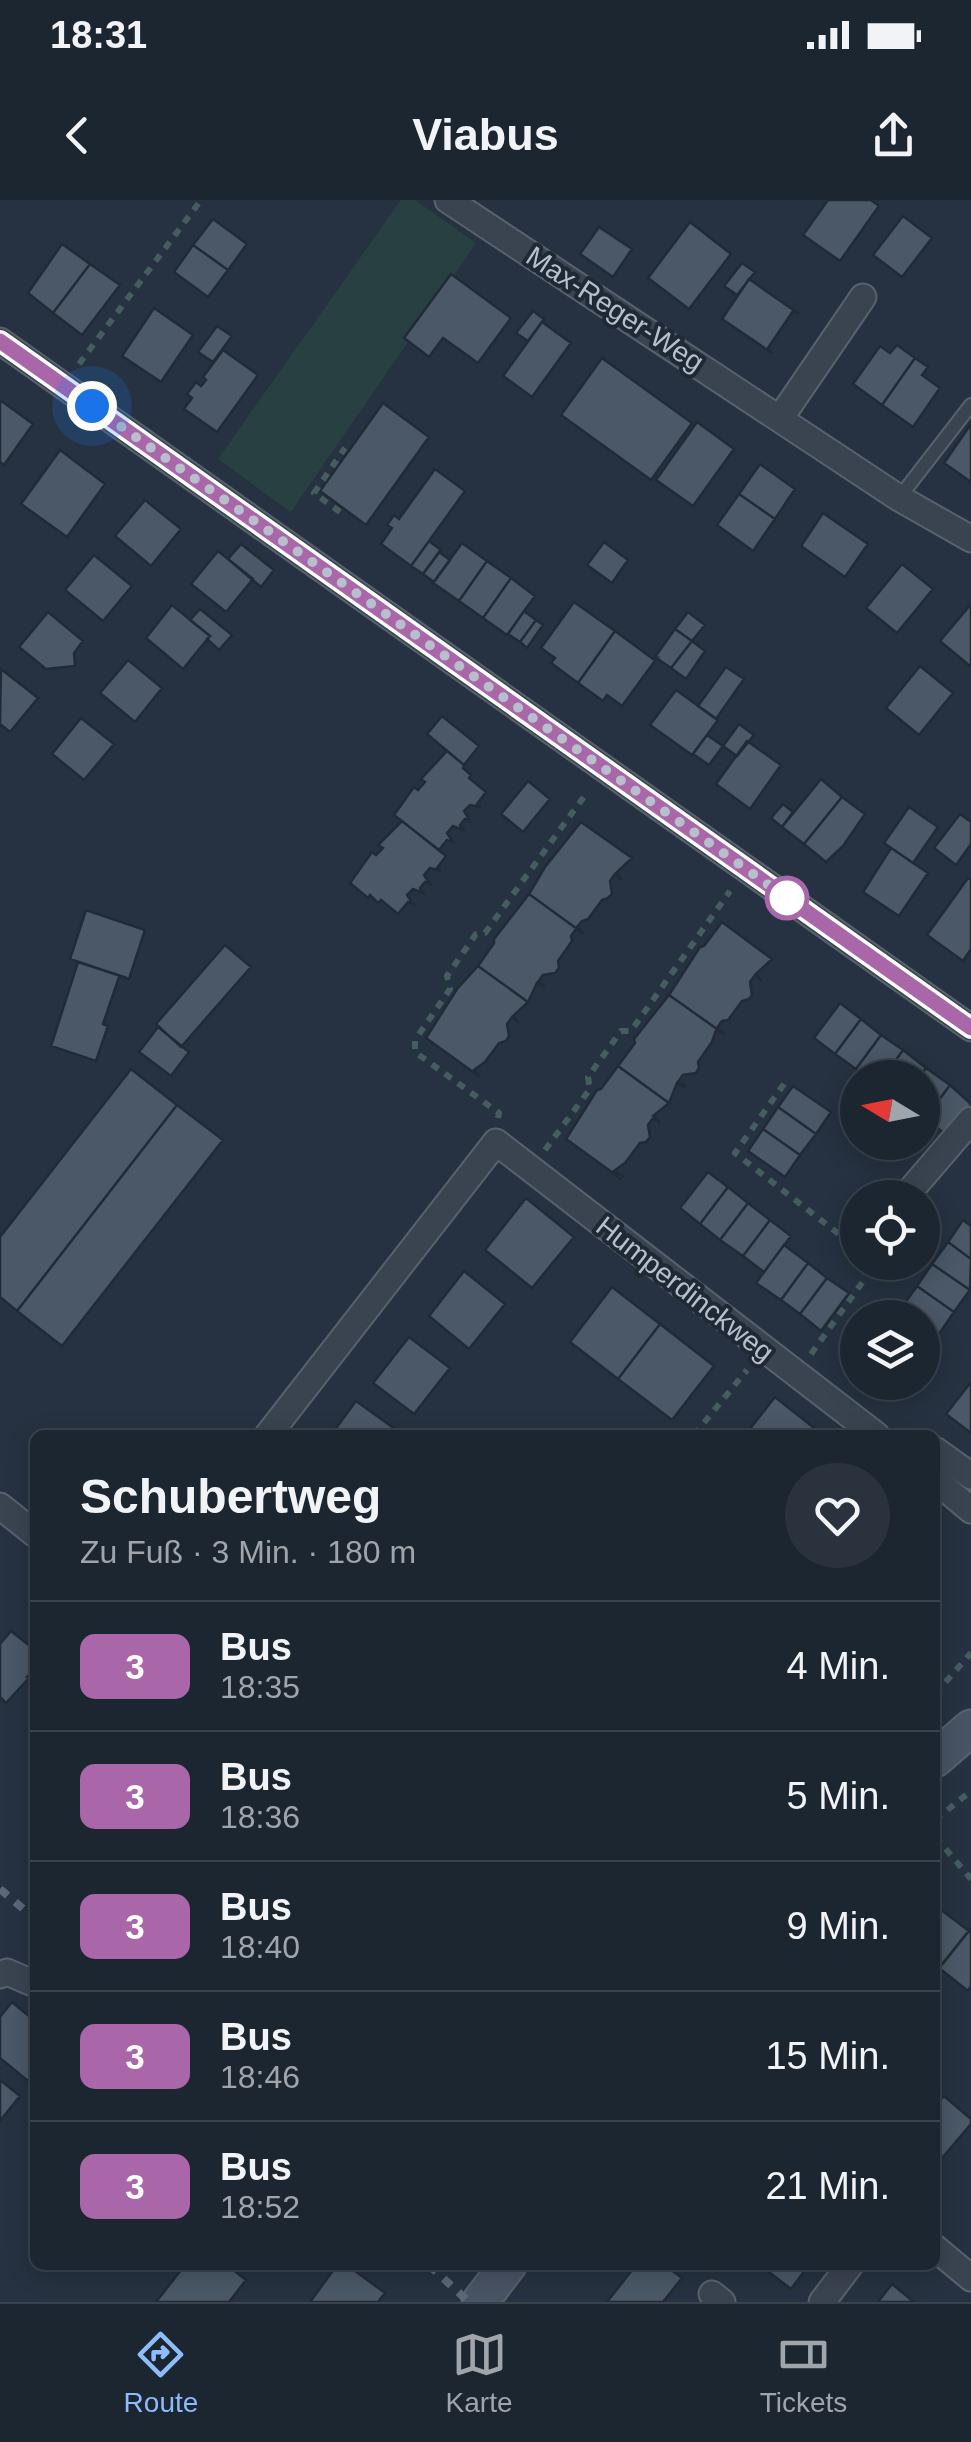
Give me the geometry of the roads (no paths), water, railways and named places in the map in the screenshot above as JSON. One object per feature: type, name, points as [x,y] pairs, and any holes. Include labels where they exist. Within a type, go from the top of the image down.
[{"type":"street","name":"Max-Reger-Weg","points":[[448,200],[782,417],[898,498],[971,539]]},
{"type":"street","points":[[782,417],[863,297]]},
{"type":"street","points":[[0,341],[971,1028]]},
{"type":"street","points":[[919,1180],[971,1120]]},
{"type":"street","name":"Humperdinckweg","points":[[272,1430],[496,1142],[869,1430]]},
{"type":"street","points":[[940,1454],[971,1476]]},
{"type":"street","points":[[940,1483],[969,1503]]},
{"type":"street","points":[[0,1506],[30,1530]]},
{"type":"street","points":[[940,1754],[971,1728]]},
{"type":"street","points":[[0,1975],[7,1972],[30,1982]]},
{"type":"street","points":[[940,2252],[971,2278]]},
{"type":"street","points":[[480,2302],[504,2270]]},
{"type":"street","points":[[822,2302],[846,2270]]},
{"type":"lane","points":[[898,498],[971,406]]},
{"type":"railway","points":[[0,1889],[30,1915]]},
{"type":"railway","points":[[434,2270],[469,2302]]}]
